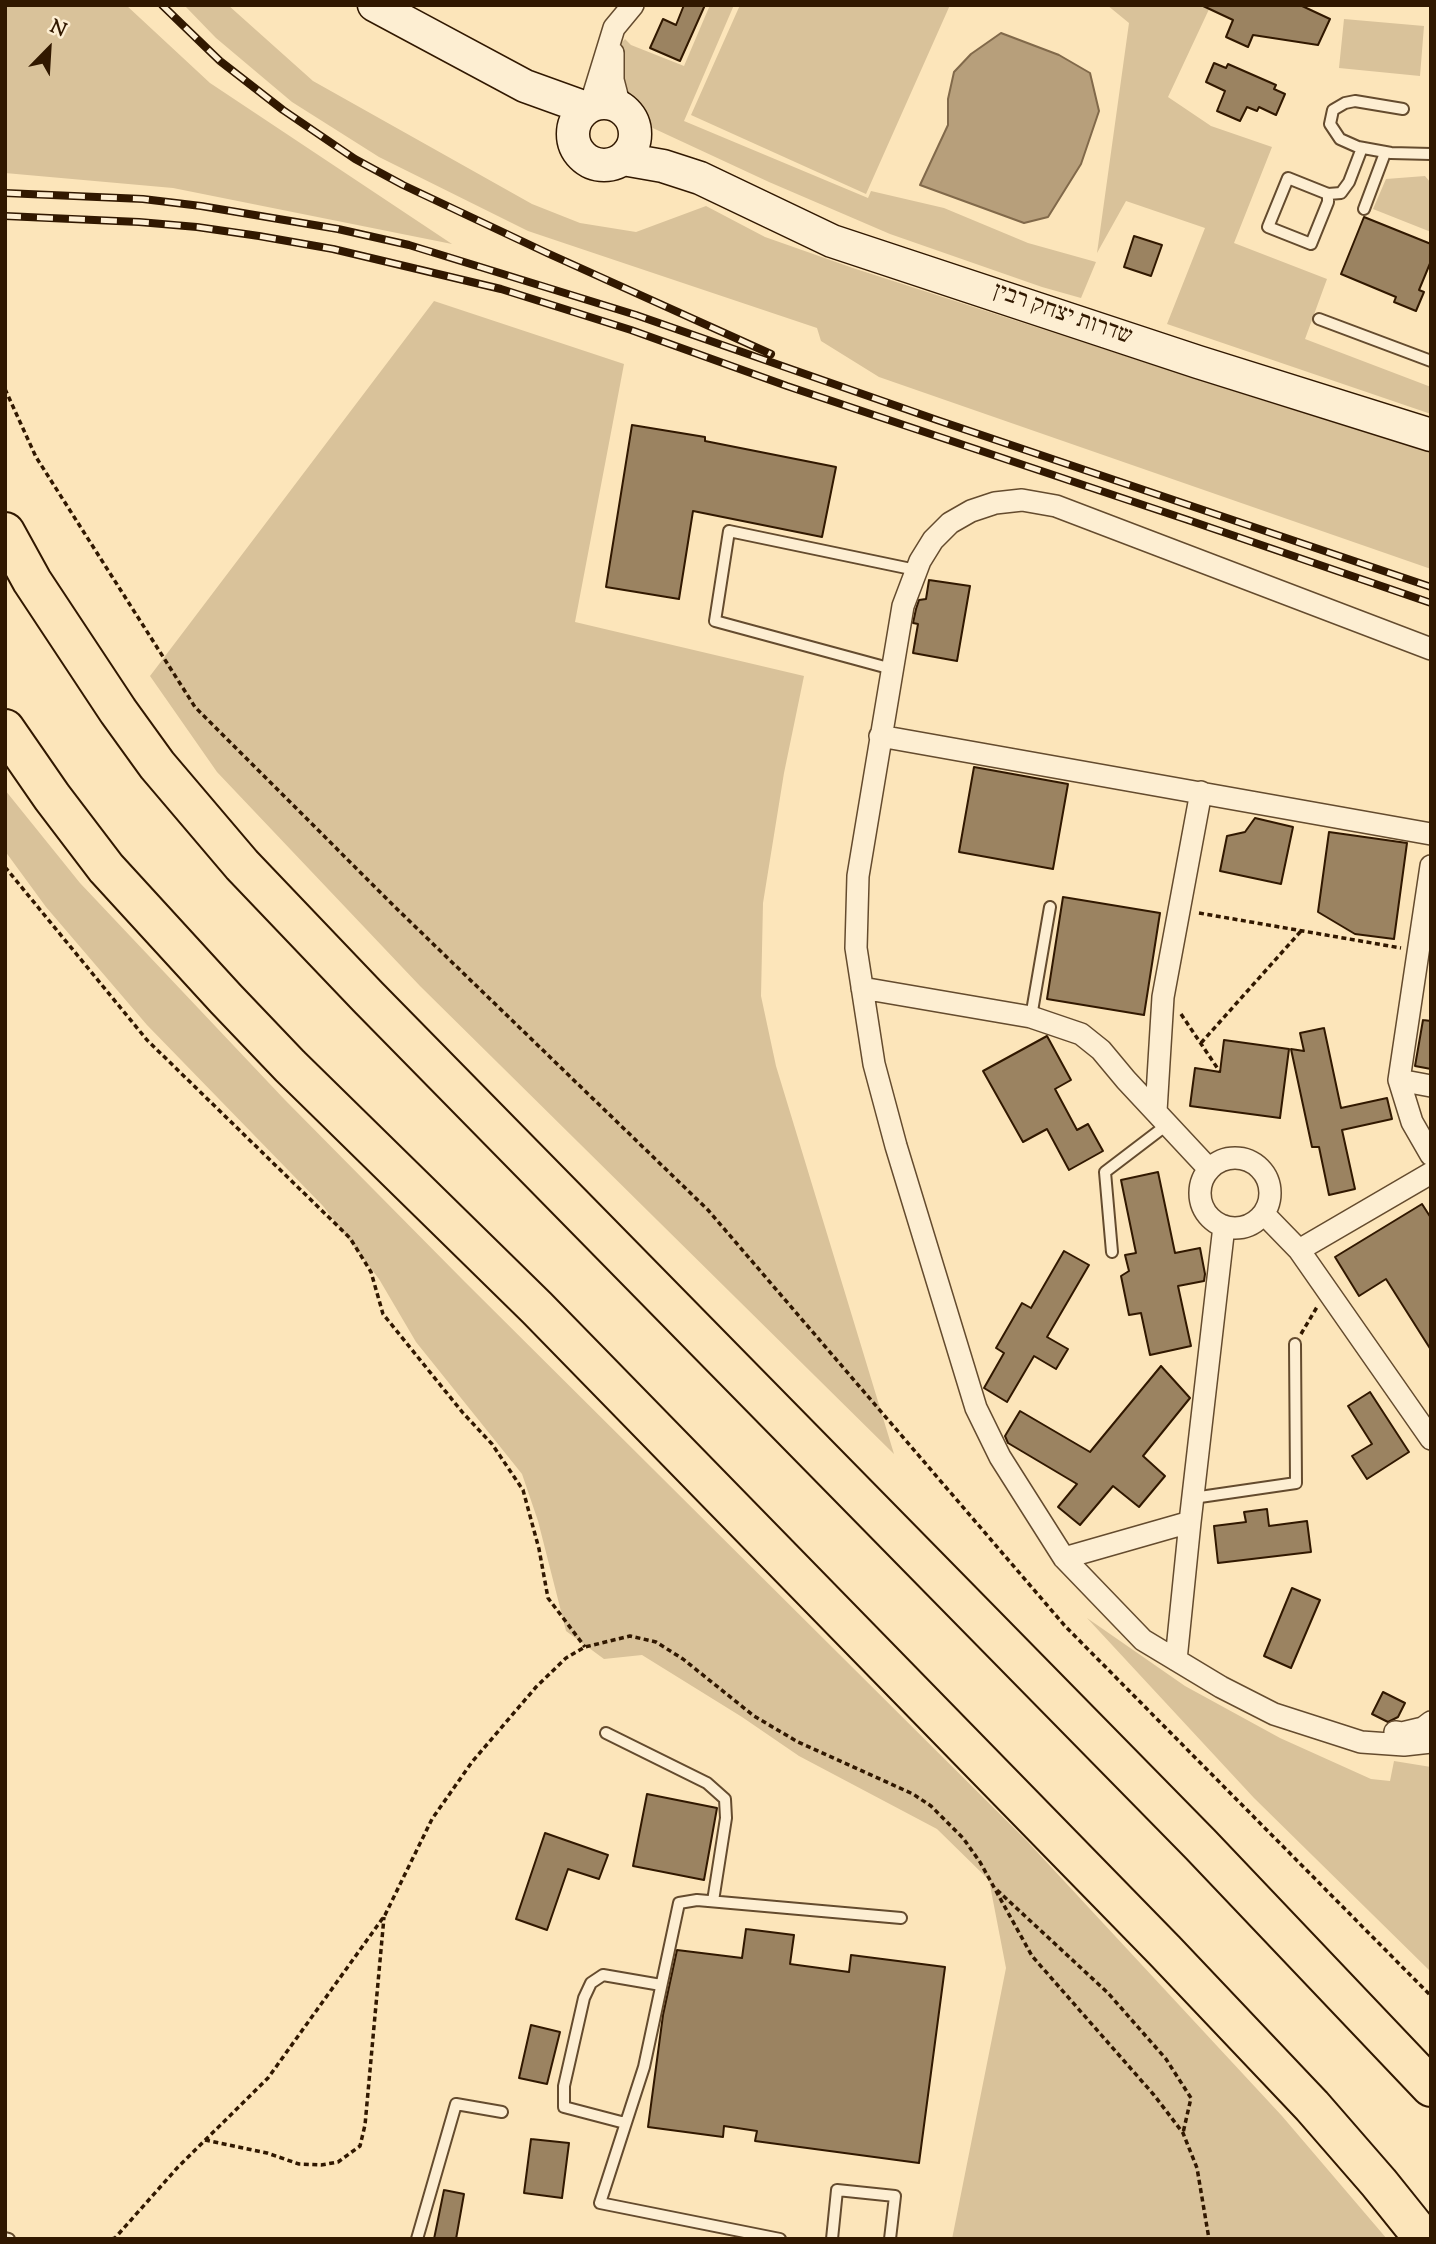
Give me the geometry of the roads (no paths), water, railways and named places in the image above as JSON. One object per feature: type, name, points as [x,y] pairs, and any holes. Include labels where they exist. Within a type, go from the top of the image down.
[{"type":"highway","points":[[5,532],[32,581],[118,711],[157,765],[242,865],[368,997],[1200,1844],[1431,2087]]},
{"type":"highway","points":[[5,729],[106,868],[226,999],[537,1308],[1164,1951],[1312,2106],[1424,2239]]},
{"type":"main road","name":"שדרות יצחק רבין","points":[[374,5],[508,77],[546,106],[604,124],[700,178],[832,241],[1198,362],[1431,435]]},
{"type":"street","points":[[604,124],[613,80],[616,31],[626,12]]},
{"type":"street","points":[[1431,649],[1056,506],[1022,500],[995,503],[971,512],[950,523],[933,540],[916,570],[903,606],[858,876],[856,948],[874,1064],[896,1146],[976,1408],[1000,1458],[1064,1558],[1143,1640],[1221,1687],[1274,1714],[1361,1742],[1388,1738],[1423,1728],[1431,1722]]},
{"type":"street","points":[[880,736],[1431,834]]},
{"type":"street","points":[[1162,1117],[1165,988],[1201,792]]},
{"type":"street","points":[[1431,866],[1424,952],[1399,1080],[1412,1122],[1431,1155]]},
{"type":"street","points":[[862,988],[1031,1017],[1081,1034],[1101,1050],[1209,1169]]},
{"type":"street","points":[[1399,1080],[1431,1086]]},
{"type":"street","points":[[1242,1158],[1262,1170],[1271,1192],[1264,1214],[1246,1227],[1224,1226],[1214,1221],[1201,1202],[1200,1190],[1209,1169],[1219,1161],[1242,1158]]},
{"type":"street","points":[[1299,1250],[1431,1173]]},
{"type":"street","points":[[1264,1214],[1299,1250],[1431,1439]]},
{"type":"street","points":[[1176,1660],[1224,1226]]},
{"type":"street","points":[[1064,1558],[1190,1522]]},
{"type":"street","points":[[1388,1738],[1431,1742]]},
{"type":"lane","points":[[1403,109],[1355,102],[1338,106],[1330,124],[1340,139],[1362,148],[1385,153],[1431,154]]},
{"type":"lane","points":[[1328,194],[1328,202],[1311,244],[1268,227],[1288,178],[1328,194],[1341,193],[1362,148]]},
{"type":"lane","points":[[1364,209],[1385,153]]},
{"type":"lane","points":[[1318,319],[1430,359]]},
{"type":"lane","points":[[892,669],[715,621],[729,531],[916,570]]},
{"type":"lane","points":[[1031,1017],[1050,907]]},
{"type":"lane","points":[[1112,1252],[1105,1172],[1162,1117]]},
{"type":"lane","points":[[1192,1498],[1296,1483],[1295,1344]]},
{"type":"lane","points":[[606,1733],[707,1783],[725,1799],[726,1818],[713,1901]]},
{"type":"lane","points":[[780,2239],[600,2203],[644,2067],[679,1902],[713,1901],[901,1919]]},
{"type":"lane","points":[[625,2123],[564,2107],[564,2086],[584,1998],[591,1983],[603,1975],[661,1984]]},
{"type":"lane","points":[[417,2239],[456,2104],[502,2112]]},
{"type":"lane","points":[[832,2239],[837,2190],[895,2196],[890,2239]]},
{"type":"railway","points":[[162,5],[220,61],[283,110],[355,159],[403,185],[547,253],[771,354]]},
{"type":"railway","points":[[5,193],[143,199],[201,206],[338,229],[409,245],[636,315],[1431,587]]},
{"type":"railway","points":[[5,216],[139,222],[259,236],[333,249],[501,289],[631,330],[787,386],[1431,603]]}]
